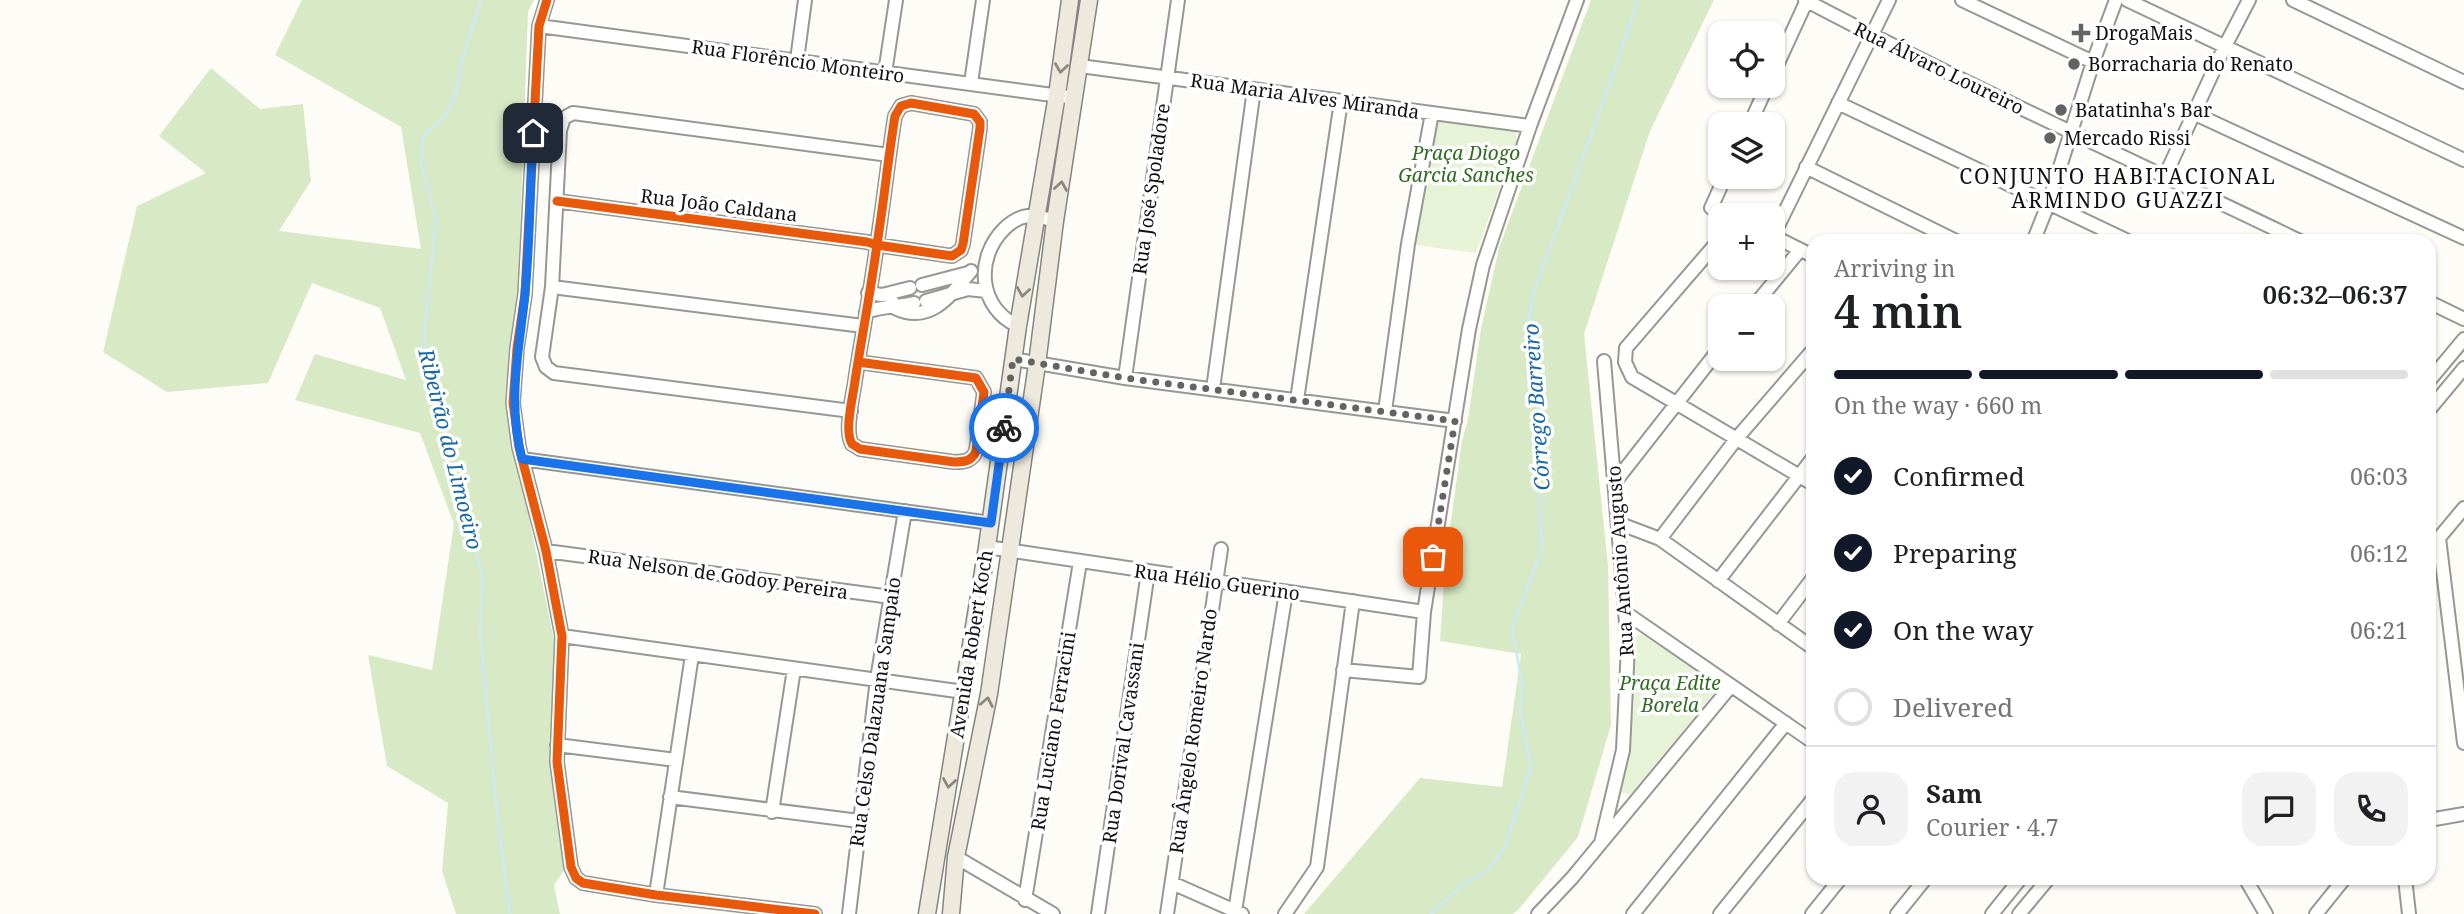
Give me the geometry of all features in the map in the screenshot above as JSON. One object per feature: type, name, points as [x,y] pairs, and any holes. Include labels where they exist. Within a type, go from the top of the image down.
[{"type":"main road","name":"Avenida Robert Koch","points":[[927,914],[991,523],[1013,359],[1070,0]]},
{"type":"main road","name":"Avenida Robert Koch","points":[[951,914],[957,858],[989,694],[1089,0]]},
{"type":"street","points":[[547,0],[539,26],[525,294],[513,396],[515,426],[546,551],[562,636],[558,774],[573,874],[583,883],[656,895],[815,914]]},
{"type":"street","points":[[797,60],[804,0]]},
{"type":"street","points":[[885,73],[896,0]]},
{"type":"street","points":[[971,83],[983,0]]},
{"type":"street","name":"Rua José Spoladore","points":[[1125,378],[1178,0]]},
{"type":"street","points":[[1343,670],[1419,677],[1424,612],[1469,329],[1483,265],[1530,126],[1577,0]]},
{"type":"street","points":[[1785,48],[1807,0]]},
{"type":"street","name":"Rua Álvaro Loureiro","points":[[1807,0],[1871,35],[2285,234]]},
{"type":"street","points":[[1785,212],[1889,0]]},
{"type":"street","points":[[1962,0],[2093,62]]},
{"type":"street","points":[[2036,234],[2116,0]]},
{"type":"street","points":[[2127,0],[2464,160]]},
{"type":"street","points":[[2165,176],[2224,47],[2249,0]]},
{"type":"street","points":[[2293,0],[2464,82]]},
{"type":"street","name":"Rua Florêncio Monteiro","points":[[539,26],[1075,97]]},
{"type":"street","name":"Rua Maria Alves Miranda","points":[[1080,66],[1530,126]]},
{"type":"street","points":[[1213,389],[1254,89]]},
{"type":"street","points":[[1297,400],[1341,101]]},
{"type":"street","name":"Rua João Caldana","points":[[556,201],[867,242],[948,257],[957,254],[963,244],[980,128],[978,118],[969,112],[911,103],[901,106],[895,116],[888,155]]},
{"type":"street","points":[[1838,103],[2114,234]]},
{"type":"street","points":[[1385,411],[1408,244],[1432,113]]},
{"type":"street","points":[[2193,113],[2464,238]]},
{"type":"street","points":[[851,411],[554,373],[546,367],[542,357],[552,288],[562,121],[568,115],[578,114],[888,155],[877,245],[868,293],[866,312],[863,326],[851,411],[848,434],[852,444],[860,449],[954,462],[966,462],[972,458],[976,451],[984,392],[979,381],[971,376],[858,362]]},
{"type":"street","points":[[1807,167],[1942,234]]},
{"type":"street","points":[[1018,326],[1005,318],[986,292],[985,260],[996,237],[1019,219],[1035,217],[1055,222]]},
{"type":"street","points":[[1785,242],[1806,253]]},
{"type":"street","points":[[1764,294],[1800,250]]},
{"type":"street","points":[[1708,253],[1626,348],[1625,362],[1632,377],[1806,480]]},
{"type":"street","points":[[890,293],[895,308],[917,314],[934,308],[953,293],[971,271],[985,260]]},
{"type":"street","points":[[868,293],[879,296],[971,271]]},
{"type":"street","points":[[552,288],[863,326]]},
{"type":"street","points":[[866,312],[878,308],[895,308],[972,288],[986,292]]},
{"type":"street","points":[[2436,305],[2464,319]]},
{"type":"street","points":[[2436,373],[2464,339]]},
{"type":"street","points":[[1661,539],[1737,438],[1806,358]]},
{"type":"street","points":[[1013,359],[1125,378],[1455,421]]},
{"type":"street","name":"Rua Antônio Augusto","points":[[1601,843],[1623,750],[1628,646],[1604,361]]},
{"type":"street","points":[[1615,482],[1708,363]]},
{"type":"street","points":[[2436,402],[2464,368]]},
{"type":"street","points":[[522,459],[991,523]]},
{"type":"street","points":[[1718,581],[1806,466]]},
{"type":"street","points":[[2436,542],[2464,508]]},
{"type":"street","name":"Rua Celso Dalazuana Sampaio","points":[[849,914],[877,680],[905,511]]},
{"type":"street","points":[[1618,523],[1661,539],[1806,643]]},
{"type":"street","points":[[2439,538],[2464,743]]},
{"type":"street","name":"Rua Hélio Guerino","points":[[987,547],[1424,612]]},
{"type":"street","name":"Rua Ângelo Romeiro Nardo","points":[[1167,914],[1221,549]]},
{"type":"street","name":"Rua Nelson de Godoy Pereira","points":[[546,551],[891,597]]},
{"type":"street","name":"Rua Luciano Ferracini","points":[[1025,900],[1080,562]]},
{"type":"street","name":"Rua Dorival Cavassani","points":[[1098,914],[1148,572]]},
{"type":"street","points":[[1778,624],[1806,587]]},
{"type":"street","points":[[1171,883],[1238,912],[1286,592]]},
{"type":"street","points":[[1285,914],[1317,867],[1353,601]]},
{"type":"street","points":[[1626,613],[1806,737]]},
{"type":"street","points":[[562,636],[964,692]]},
{"type":"street","points":[[656,895],[692,655]]},
{"type":"street","points":[[772,812],[794,669]]},
{"type":"street","points":[[1547,911],[1731,686]]},
{"type":"street","points":[[1633,914],[1786,723]]},
{"type":"street","points":[[557,745],[676,760]]},
{"type":"street","points":[[670,797],[859,821]]},
{"type":"street","points":[[1720,914],[1806,808]]},
{"type":"street","points":[[2436,819],[2464,814]]},
{"type":"street","points":[[957,858],[1052,914]]},
{"type":"street","points":[[1812,914],[1835,885]]},
{"type":"street","points":[[1897,914],[1920,885]]},
{"type":"street","points":[[1992,914],[2013,885]]},
{"type":"street","points":[[2023,885],[2035,896]]},
{"type":"street","points":[[2020,914],[2044,885]]},
{"type":"street","points":[[2249,885],[2266,914]]},
{"type":"street","points":[[2316,914],[2340,885]]},
{"type":"street","points":[[2406,885],[2409,914]]},
{"type":"green space","points":[[302,0],[534,0],[528,12],[518,292],[509,349],[506,405],[554,640],[551,760],[565,869],[554,885],[560,914],[456,914],[442,871],[448,803],[387,766],[368,655],[432,670],[454,524],[420,433],[295,400],[315,354],[406,380],[380,308],[312,283],[268,383],[167,392],[103,352],[137,206],[206,173],[159,136],[211,68],[260,109],[303,104],[311,181],[279,231],[421,249],[401,127],[275,55]]},
{"type":"green space","points":[[1591,0],[1714,0],[1650,131],[1584,334],[1608,565],[1611,725],[1578,837],[1512,914],[1304,914],[1420,778],[1502,787],[1521,654],[1440,641],[1445,564],[1481,329],[1499,248]]},
{"type":"green space","name":"Praça Diogo Garcia Sanches","points":[[1435,119],[1516,129],[1517,140],[1476,253],[1408,244]]},
{"type":"green space","name":"Praça Edite Borela","points":[[1641,634],[1713,680],[1718,688],[1630,795],[1621,792],[1620,786],[1634,707],[1636,636]]},
{"type":"waterway","name":"Ribeirão do Limoeiro","points":[[481,0],[461,63],[457,91],[445,117],[423,136],[421,164],[436,220],[424,338],[427,369],[482,574],[480,634],[510,914]]},
{"type":"waterway","name":"Córrego Barreiro","points":[[1431,914],[1463,884],[1488,870],[1505,847],[1531,767],[1520,711],[1522,683],[1512,629],[1542,549],[1539,494],[1542,436],[1528,323],[1533,295],[1638,0]]},
{"type":"cycle path","points":[[547,0],[539,26],[525,294],[513,403],[519,447],[546,551],[562,636],[557,762],[571,867],[576,878],[583,883],[656,895],[815,914]]},
{"type":"cycle path","points":[[557,201],[867,242],[877,245],[952,256],[961,250],[963,244],[980,128],[980,122],[974,114],[911,103],[901,106],[895,116],[877,244],[875,261],[861,347],[858,364],[851,405],[849,423],[852,444],[860,449],[954,462],[972,457],[976,451],[984,392],[976,378],[858,362]]},
{"type":"way so far","points":[[1004,428],[1013,359],[1125,378],[1455,421],[1433,557]]},
{"type":"place","name":"DrogaMais","points":[[2081,33]]},
{"type":"place","name":"Borracharia do Renato","points":[[2074,64]]},
{"type":"place","name":"Batatinha's Bar","points":[[2061,110]]},
{"type":"place","name":"Mercado Rissi","points":[[2050,138]]},
{"type":"district","name":"CONJUNTO HABITACIONAL ARMINDO GUAZZI","points":[[2118,188]]},
{"type":"route","points":[[533,133],[525,294],[513,396],[515,426],[522,459],[991,523],[1004,428]]}]
